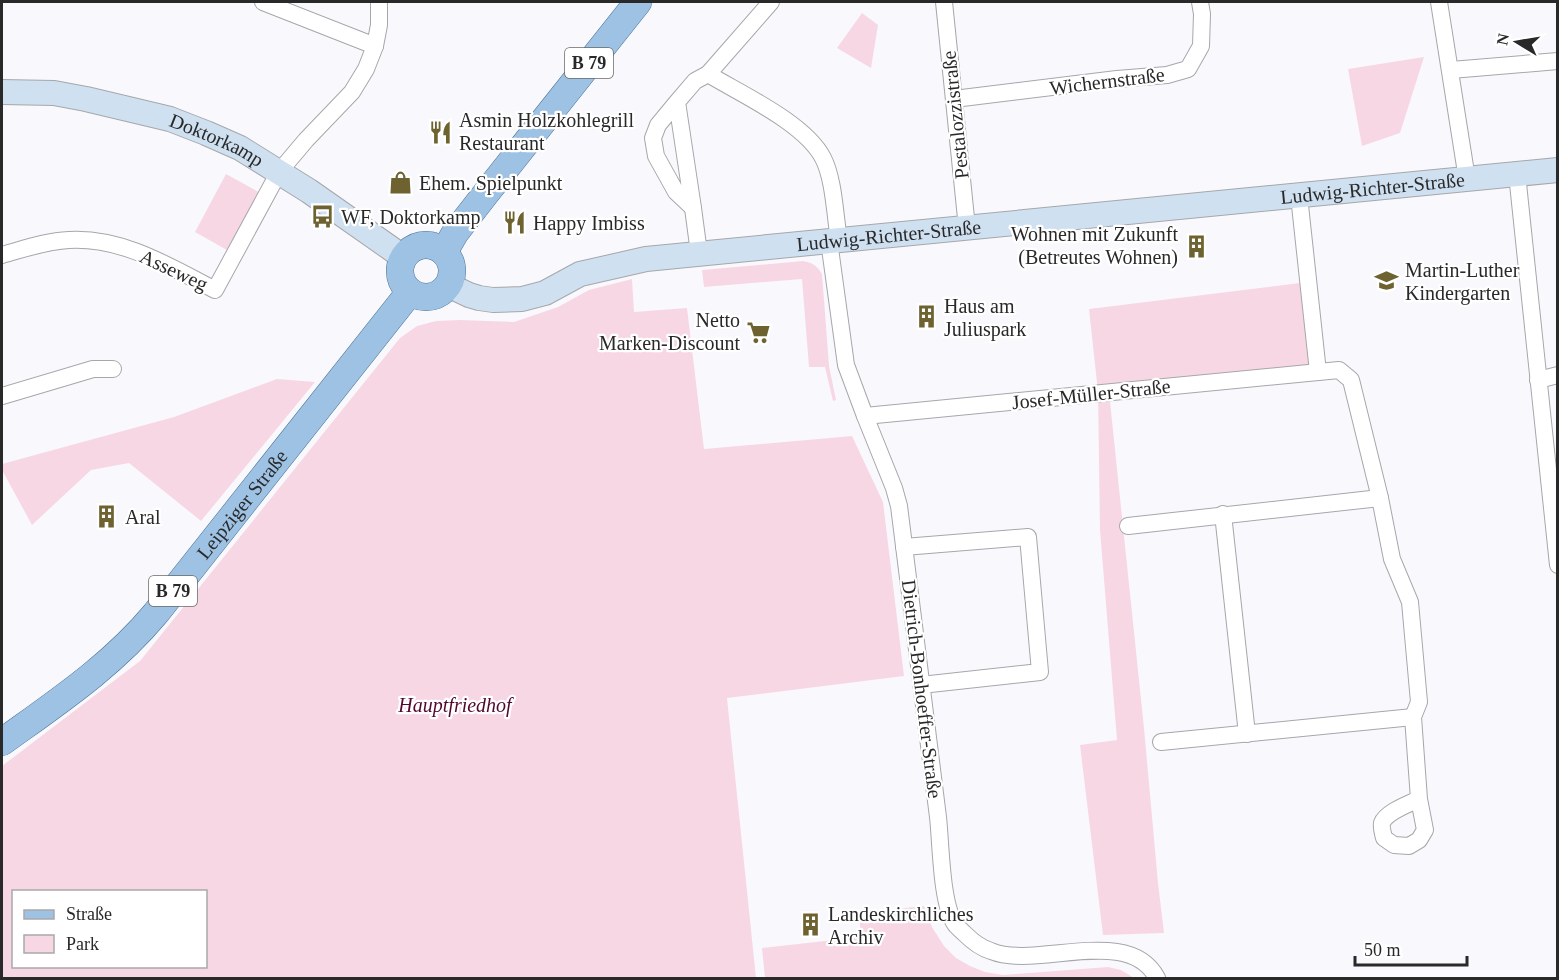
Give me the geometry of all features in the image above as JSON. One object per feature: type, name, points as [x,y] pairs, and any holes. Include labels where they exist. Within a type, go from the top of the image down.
[{"type":"main road","name":"B 79","points":[[444,252],[455,233],[486,192],[638,2]]},
{"type":"main road","points":[[422,245],[430,245],[444,252],[450,262],[452,274],[448,285],[439,294],[422,297],[405,288],[400,276],[400,263],[408,251],[422,245]]},
{"type":"main road","name":"Leipziger Straße","points":[[2,742],[97,672],[135,638],[410,292]]},
{"type":"street","points":[[263,2],[375,46]]},
{"type":"street","name":"Asseweg","points":[[2,255],[43,243],[70,240],[118,245],[215,290],[279,172],[352,92],[366,69],[375,46],[379,25],[379,2]]},
{"type":"street","points":[[693,208],[676,192],[656,156],[653,138],[658,125],[695,81],[708,74],[771,2]]},
{"type":"street","name":"Pestalozzistraße","points":[[944,2],[967,228]]},
{"type":"street","name":"Wichernstraße","points":[[954,99],[1167,75],[1188,69],[1201,46],[1200,2]]},
{"type":"street","points":[[1439,2],[1467,179]]},
{"type":"street","points":[[1451,70],[1557,61]]},
{"type":"street","name":"Dietrich-Bonhoeffer-Straße","points":[[708,74],[788,121],[809,140],[822,157],[829,177],[846,365],[899,506],[946,901],[955,924],[972,941],[992,952],[1015,956],[1099,950],[1117,952],[1137,958],[1153,970],[1157,978]]},
{"type":"street","name":"Doktorkamp","points":[[2,92],[54,93],[170,119],[240,148],[309,191],[403,257]]},
{"type":"street","points":[[677,102],[699,253]]},
{"type":"street","name":"Ludwig-Richter-Straße","points":[[448,285],[479,298],[522,299],[545,293],[580,274],[637,260],[1557,170]]},
{"type":"street","points":[[1517,174],[1538,380],[1553,483],[1557,566]]},
{"type":"street","points":[[1299,196],[1318,372]]},
{"type":"street","points":[[2,396],[93,369],[113,369]]},
{"type":"street","name":"Josef-Müller-Straße","points":[[865,416],[1339,370],[1351,380],[1392,558],[1410,602],[1419,702],[1413,717],[1419,799]]},
{"type":"street","points":[[1538,380],[1557,375]]},
{"type":"street","points":[[1128,526],[1380,498]]},
{"type":"street","points":[[1223,514],[1247,734]]},
{"type":"street","points":[[904,547],[1028,537],[1040,672],[921,685]]},
{"type":"street","points":[[1161,742],[1413,717]]},
{"type":"green space","points":[[862,13],[878,25],[871,68],[837,48]]},
{"type":"green space","points":[[1424,57],[1400,133],[1362,146],[1348,69]]},
{"type":"green space","points":[[226,174],[266,196],[234,254],[195,232]]},
{"type":"green space","points":[[803,261],[814,265],[822,274],[829,366],[836,400],[833,401],[825,367],[809,367],[802,279],[704,287],[702,270]]},
{"type":"green space","name":"Hauptfriedhof","points":[[632,279],[634,312],[687,308],[704,449],[852,436],[883,502],[904,676],[727,698],[756,978],[2,978],[2,766],[140,661],[400,338],[417,326],[436,321],[514,322],[558,307],[589,290]]},
{"type":"green space","points":[[1308,282],[1318,372],[1109,392],[1164,933],[1103,935],[1080,745],[1117,740],[1100,530],[1098,392],[1089,309]]},
{"type":"green space","points":[[277,379],[315,382],[201,521],[129,463],[91,470],[32,525],[2,470],[2,464],[174,417]]},
{"type":"green space","points":[[924,906],[932,927],[944,946],[956,958],[985,972],[1003,975],[1108,967],[1121,970],[1134,978],[765,978],[762,948],[861,937],[859,913]]},
{"type":"place","name":"Asmin Holzkohlegrill Restaurant","points":[[441,132]]},
{"type":"place","name":"Ehem. Spielpunkt","points":[[401,183]]},
{"type":"place","name":"WF, Doktorkamp","points":[[323,217]]},
{"type":"place","name":"Happy Imbiss","points":[[515,223]]},
{"type":"place","name":"Wohnen mit Zukunft (Betreutes Wohnen)","points":[[1196,246]]},
{"type":"place","name":"Martin-Luther Kindergarten","points":[[1387,281]]},
{"type":"place","name":"Haus am Juliuspark","points":[[926,317]]},
{"type":"place","name":"Netto Marken-Discount","points":[[758,332]]},
{"type":"place","name":"Aral","points":[[107,517]]},
{"type":"place","name":"Landeskirchliches Archiv","points":[[810,925]]}]
